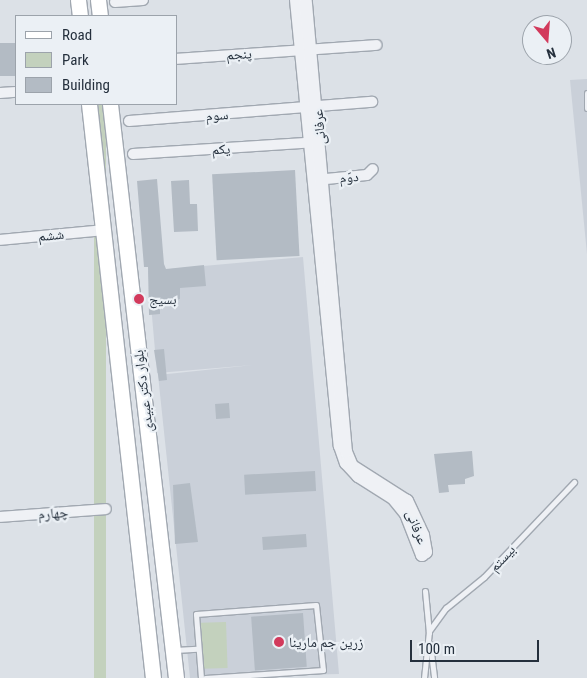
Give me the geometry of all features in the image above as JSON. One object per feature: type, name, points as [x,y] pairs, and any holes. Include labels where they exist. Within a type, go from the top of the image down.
[{"type":"main road","points":[[78,0],[80,15]]},
{"type":"main road","points":[[98,0],[100,15]]},
{"type":"main road","name":"بلوار دکتر عبیدی","points":[[89,105],[153,678]]},
{"type":"main road","name":"بلوار دکتر عبیدی","points":[[110,105],[176,678]]},
{"type":"street","points":[[115,2],[143,0]]},
{"type":"street","name":"عرفانی","points":[[296,0],[306,49],[346,452],[352,466],[407,501],[423,535],[426,552],[422,556],[406,514],[393,498],[358,476],[346,463],[340,446],[319,180]]},
{"type":"street","name":"عرفانی","points":[[306,0],[306,49]]},
{"type":"street","points":[[306,49],[377,45]]},
{"type":"street","name":"پنجم","points":[[178,59],[306,49]]},
{"type":"street","points":[[0,93],[15,92]]},
{"type":"street","points":[[312,108],[372,102]]},
{"type":"street","name":"سوم","points":[[129,121],[312,108]]},
{"type":"street","name":"یکم","points":[[133,154],[315,142]]},
{"type":"street","name":"دوّم","points":[[319,180],[367,175],[373,169]]},
{"type":"street","name":"ششم","points":[[0,240],[103,230]]},
{"type":"street","name":"چهارم","points":[[0,517],[106,509]]},
{"type":"lane","points":[[587,93],[587,108]]},
{"type":"lane","name":"بیستم","points":[[429,631],[446,608],[484,577],[574,482]]},
{"type":"lane","points":[[425,591],[434,678]]},
{"type":"lane","points":[[201,678],[197,649],[196,614],[316,605],[323,670],[205,678]]},
{"type":"lane","points":[[424,678],[429,631]]},
{"type":"lane","points":[[173,650],[197,649]]},
{"type":"shaded area","points":[[587,79],[587,254],[570,80]]},
{"type":"shaded area","points":[[303,257],[339,674],[190,678],[158,375],[253,365],[157,373],[148,271]]},
{"type":"green space","points":[[94,105],[106,105],[106,678],[94,678]]},
{"type":"green space","points":[[226,622],[228,668],[203,669],[201,623]]},
{"type":"building","points":[[0,43],[15,43],[15,76],[0,76]]},
{"type":"building","points":[[295,170],[300,256],[217,260],[212,174]]},
{"type":"building","points":[[157,179],[166,269],[204,265],[206,286],[180,288],[180,299],[160,304],[160,314],[149,315],[148,267],[144,267],[137,181]]},
{"type":"building","points":[[189,180],[190,204],[197,204],[198,231],[174,232],[171,181]]},
{"type":"building","points":[[164,349],[167,380],[159,381],[154,350]]},
{"type":"building","points":[[229,403],[230,418],[216,419],[215,404]]},
{"type":"building","points":[[472,451],[474,476],[465,479],[465,484],[448,485],[449,492],[439,493],[434,454]]},
{"type":"building","points":[[315,471],[316,491],[245,495],[244,475]]},
{"type":"building","points":[[190,483],[198,542],[175,544],[173,485]]},
{"type":"building","points":[[306,534],[307,547],[263,550],[262,537]]},
{"type":"building","name":"زرین جم مارینا","points":[[303,613],[307,667],[255,670],[251,617]]},
{"type":"place","name":"بسیج","points":[[139,299]]},
{"type":"place","name":"زرین جم مارینا","points":[[279,642]]}]
